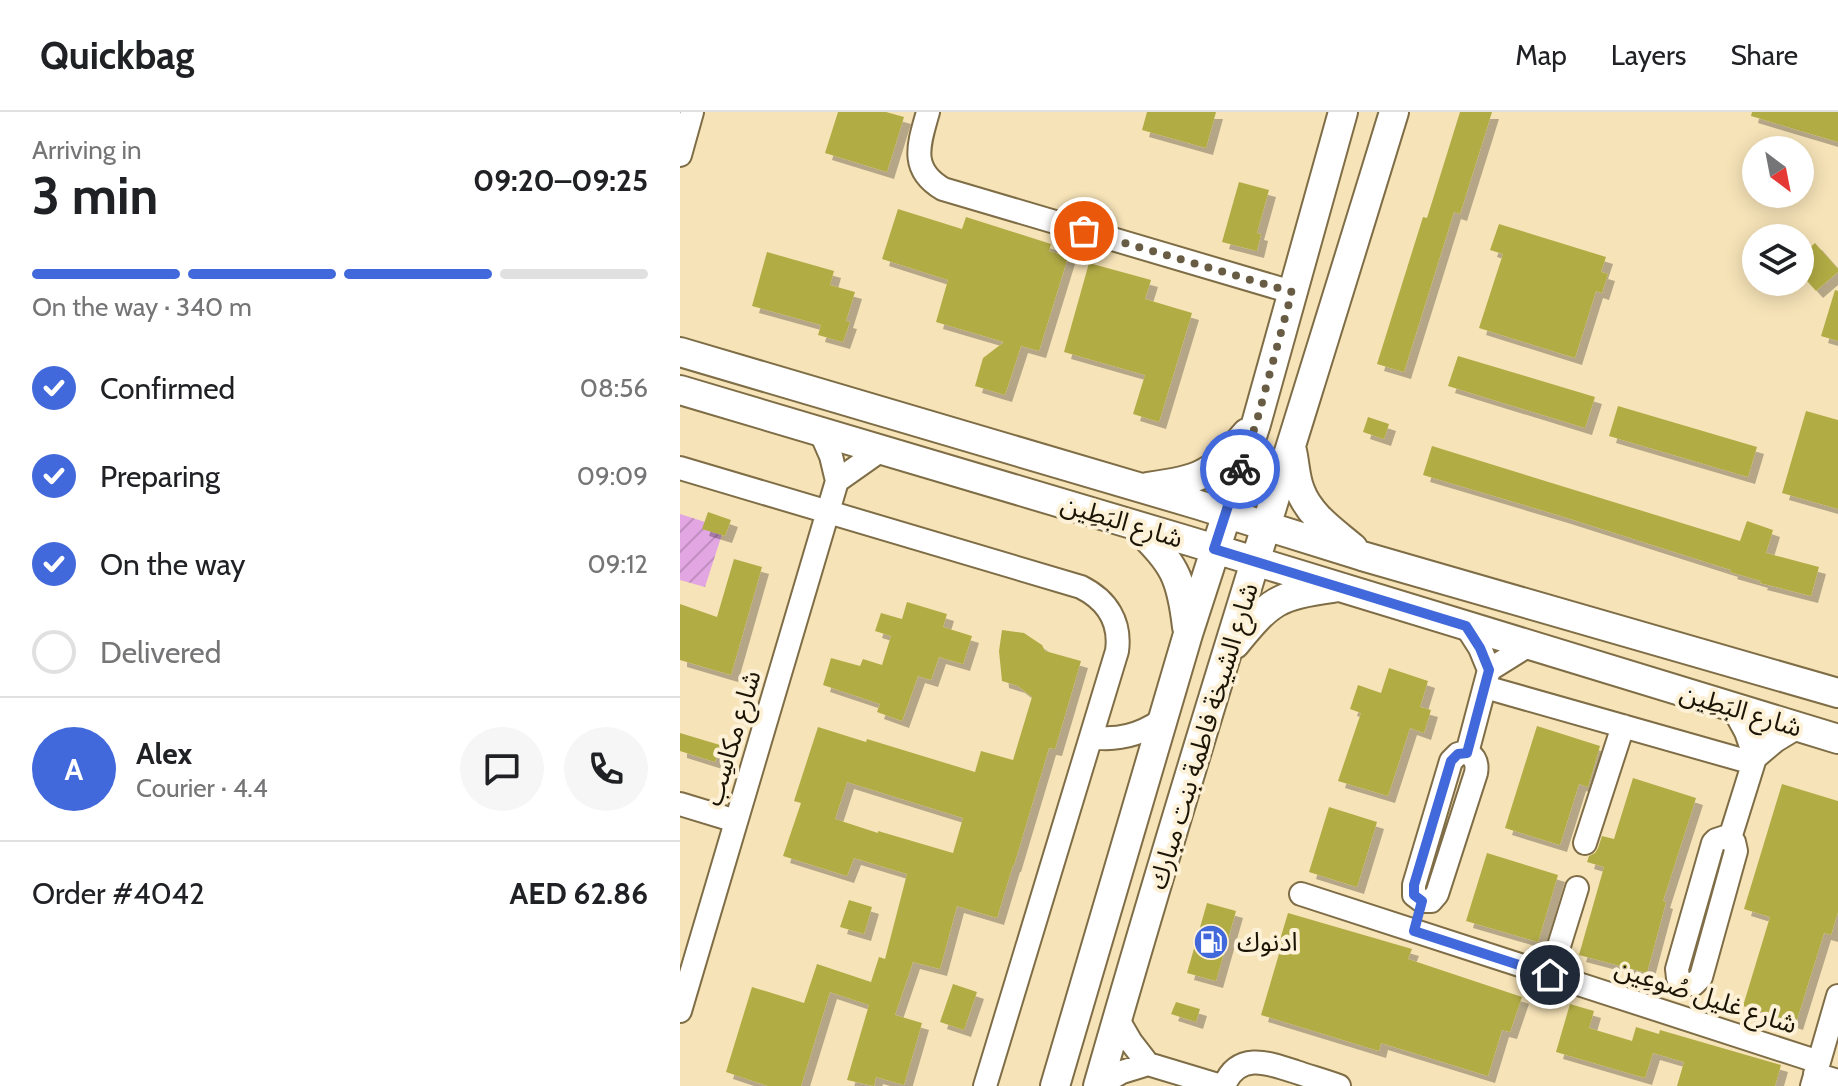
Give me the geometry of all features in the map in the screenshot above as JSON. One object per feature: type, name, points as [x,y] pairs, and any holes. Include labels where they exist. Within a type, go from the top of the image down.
[{"type":"main road","name":"شارع الشيخة فاطمة بنت مبارك","points":[[1099,1085],[1226,653],[1394,112]]},
{"type":"main road","name":"شارع الشيخة فاطمة بنت مبارك","points":[[1055,1086],[1188,634],[1256,424],[1335,119]]},
{"type":"main road","name":"شارع البَطِين","points":[[680,352],[1362,556],[1838,693]]},
{"type":"main road","name":"شارع البَطِين","points":[[680,390],[1838,739]]},
{"type":"main road","points":[[1138,488],[1186,481],[1204,474],[1228,457],[1256,424]]},
{"type":"main road","points":[[1291,447],[1297,480],[1305,501],[1362,556]]},
{"type":"main road","points":[[1134,525],[1174,570],[1182,591],[1188,634]]},
{"type":"main road","points":[[1226,653],[1259,614],[1276,602],[1303,592],[1337,587]]},
{"type":"street","points":[[680,155],[692,112]]},
{"type":"street","points":[[928,112],[919,157],[929,180],[943,189],[1292,292]]},
{"type":"street","points":[[820,431],[837,481],[881,450]]},
{"type":"street","points":[[680,468],[1081,587],[1104,603],[1114,620],[1117,651],[985,1086]]},
{"type":"street","name":"شارع مكاسِب","points":[[680,1011],[837,481]]},
{"type":"street","points":[[1414,931],[1422,901],[1431,901],[1437,894],[1476,773],[1477,763],[1467,753],[1487,678],[1480,648],[1466,626]]},
{"type":"street","points":[[1487,678],[1529,645]]},
{"type":"street","points":[[1487,678],[1623,726],[1754,761]]},
{"type":"street","points":[[1733,708],[1746,732],[1754,761]]},
{"type":"street","points":[[1091,737],[1128,736],[1162,720]]},
{"type":"street","points":[[1585,843],[1623,726]]},
{"type":"street","points":[[1677,1016],[1685,984],[1678,978],[1677,969],[1713,843],[1720,838],[1730,838],[1754,761],[1775,741],[1798,727]]},
{"type":"street","points":[[680,804],[736,821]]},
{"type":"street","points":[[1550,975],[1577,888]]},
{"type":"street","name":"شارع غليل صُوعِين","points":[[1301,894],[1677,1016],[1838,1081]]},
{"type":"street","points":[[1815,1074],[1838,996]]},
{"type":"street","points":[[1117,1018],[1148,1064]]},
{"type":"street","points":[[1099,1085],[1122,1072],[1148,1064],[1222,1086],[1236,1069],[1256,1062],[1339,1086]]},
{"type":"shaded area","points":[[680,514],[724,528],[705,587],[680,580]]},
{"type":"building","points":[[838,112],[886,112],[904,117],[887,172],[825,153]]},
{"type":"building","points":[[1147,112],[1216,112],[1206,148],[1142,130]]},
{"type":"building","points":[[1460,112],[1492,112],[1460,214],[1454,212],[1404,372],[1377,364]]},
{"type":"building","points":[[1752,112],[1838,112],[1838,142],[1751,116]]},
{"type":"building","points":[[1239,182],[1269,190],[1257,233],[1261,234],[1257,251],[1222,242]]},
{"type":"building","points":[[898,209],[962,229],[966,217],[1051,244],[1049,251],[1068,257],[1039,351],[1021,346],[1005,395],[975,386],[983,358],[1004,342],[936,322],[948,280],[882,259]]},
{"type":"building","points":[[1499,224],[1606,257],[1601,272],[1608,274],[1602,293],[1596,291],[1575,358],[1479,328],[1503,254],[1490,250]]},
{"type":"building","points":[[1814,244],[1838,269],[1816,291],[1814,289]]},
{"type":"building","points":[[767,252],[834,271],[830,285],[855,292],[843,342],[818,335],[821,325],[752,306]]},
{"type":"building","points":[[1089,263],[1151,280],[1145,299],[1192,313],[1159,422],[1133,414],[1145,375],[1064,352]]},
{"type":"building","points":[[1835,290],[1838,291],[1838,341],[1821,336]]},
{"type":"building","points":[[1458,356],[1595,397],[1585,428],[1448,386]]},
{"type":"building","points":[[1618,406],[1757,447],[1748,477],[1609,436]]},
{"type":"building","points":[[1806,411],[1838,420],[1838,509],[1782,493]]},
{"type":"building","points":[[1368,417],[1389,424],[1384,439],[1363,432]]},
{"type":"building","points":[[1432,446],[1740,541],[1747,521],[1773,530],[1766,553],[1819,567],[1811,596],[1760,583],[1731,570],[1423,475]]},
{"type":"building","points":[[708,512],[731,520],[725,536],[702,529]]},
{"type":"building","points":[[734,559],[762,567],[731,675],[680,660],[680,604],[717,617]]},
{"type":"building","points":[[907,602],[947,614],[943,627],[972,636],[963,664],[939,657],[931,680],[918,676],[902,721],[877,712],[880,704],[823,685],[831,658],[860,666],[863,659],[882,665],[891,636],[875,631],[881,613],[902,619]]},
{"type":"building","points":[[1002,630],[1024,633],[1042,645],[1045,651],[1081,661],[1055,749],[1049,748],[997,918],[957,906],[940,969],[913,962],[895,1015],[922,1023],[904,1085],[876,1077],[874,1086],[847,1080],[869,1005],[830,992],[801,1086],[768,1086],[726,1072],[752,987],[804,1003],[817,964],[871,982],[879,957],[885,959],[907,874],[854,858],[847,876],[783,856],[801,803],[794,801],[818,727],[975,772],[981,751],[1013,760],[1032,697],[1018,686],[1002,681],[999,651]],"holes":[[[847,782],[963,818],[953,853],[835,819]]]},
{"type":"building","points":[[1389,668],[1428,681],[1420,707],[1431,710],[1424,733],[1410,728],[1388,796],[1338,781],[1361,713],[1350,709],[1358,685],[1381,693]]},
{"type":"building","points":[[1537,726],[1600,746],[1588,787],[1579,784],[1560,845],[1505,828]]},
{"type":"building","points":[[680,733],[720,745],[715,762],[680,751]]},
{"type":"building","points":[[1633,778],[1696,798],[1663,901],[1666,902],[1647,973],[1579,955],[1604,867],[1587,862],[1598,848],[1602,836],[1614,839]]},
{"type":"building","points":[[1782,784],[1838,801],[1838,912],[1831,935],[1824,933],[1796,1023],[1743,1006],[1770,917],[1744,909]]},
{"type":"building","points":[[1329,807],[1377,822],[1357,887],[1309,872]]},
{"type":"building","points":[[1487,853],[1558,875],[1538,942],[1466,921]]},
{"type":"building","points":[[849,900],[872,907],[864,934],[840,927]]},
{"type":"building","name":"ادنوك","points":[[1207,903],[1236,911],[1216,981],[1187,973]]},
{"type":"building","points":[[1288,913],[1412,949],[1408,959],[1522,997],[1510,1032],[1502,1030],[1488,1076],[1381,1043],[1379,1051],[1261,1015]]},
{"type":"building","points":[[953,984],[977,992],[964,1030],[940,1022]]},
{"type":"building","points":[[1176,1002],[1200,1009],[1196,1022],[1171,1014]]},
{"type":"building","points":[[1570,1004],[1594,1011],[1589,1028],[1632,1041],[1636,1027],[1659,1034],[1660,1030],[1781,1065],[1775,1086],[1677,1086],[1684,1062],[1653,1053],[1645,1078],[1556,1052]]},
{"type":"way so far","points":[[1084,231],[1292,292],[1256,424],[1240,469]]},
{"type":"place","name":"ادنوك","points":[[1211,942]]},
{"type":"route","points":[[1240,469],[1214,549],[1466,626],[1474,637],[1489,670],[1467,753],[1458,754],[1451,761],[1414,885],[1414,895],[1422,901],[1414,931],[1550,975]]}]
